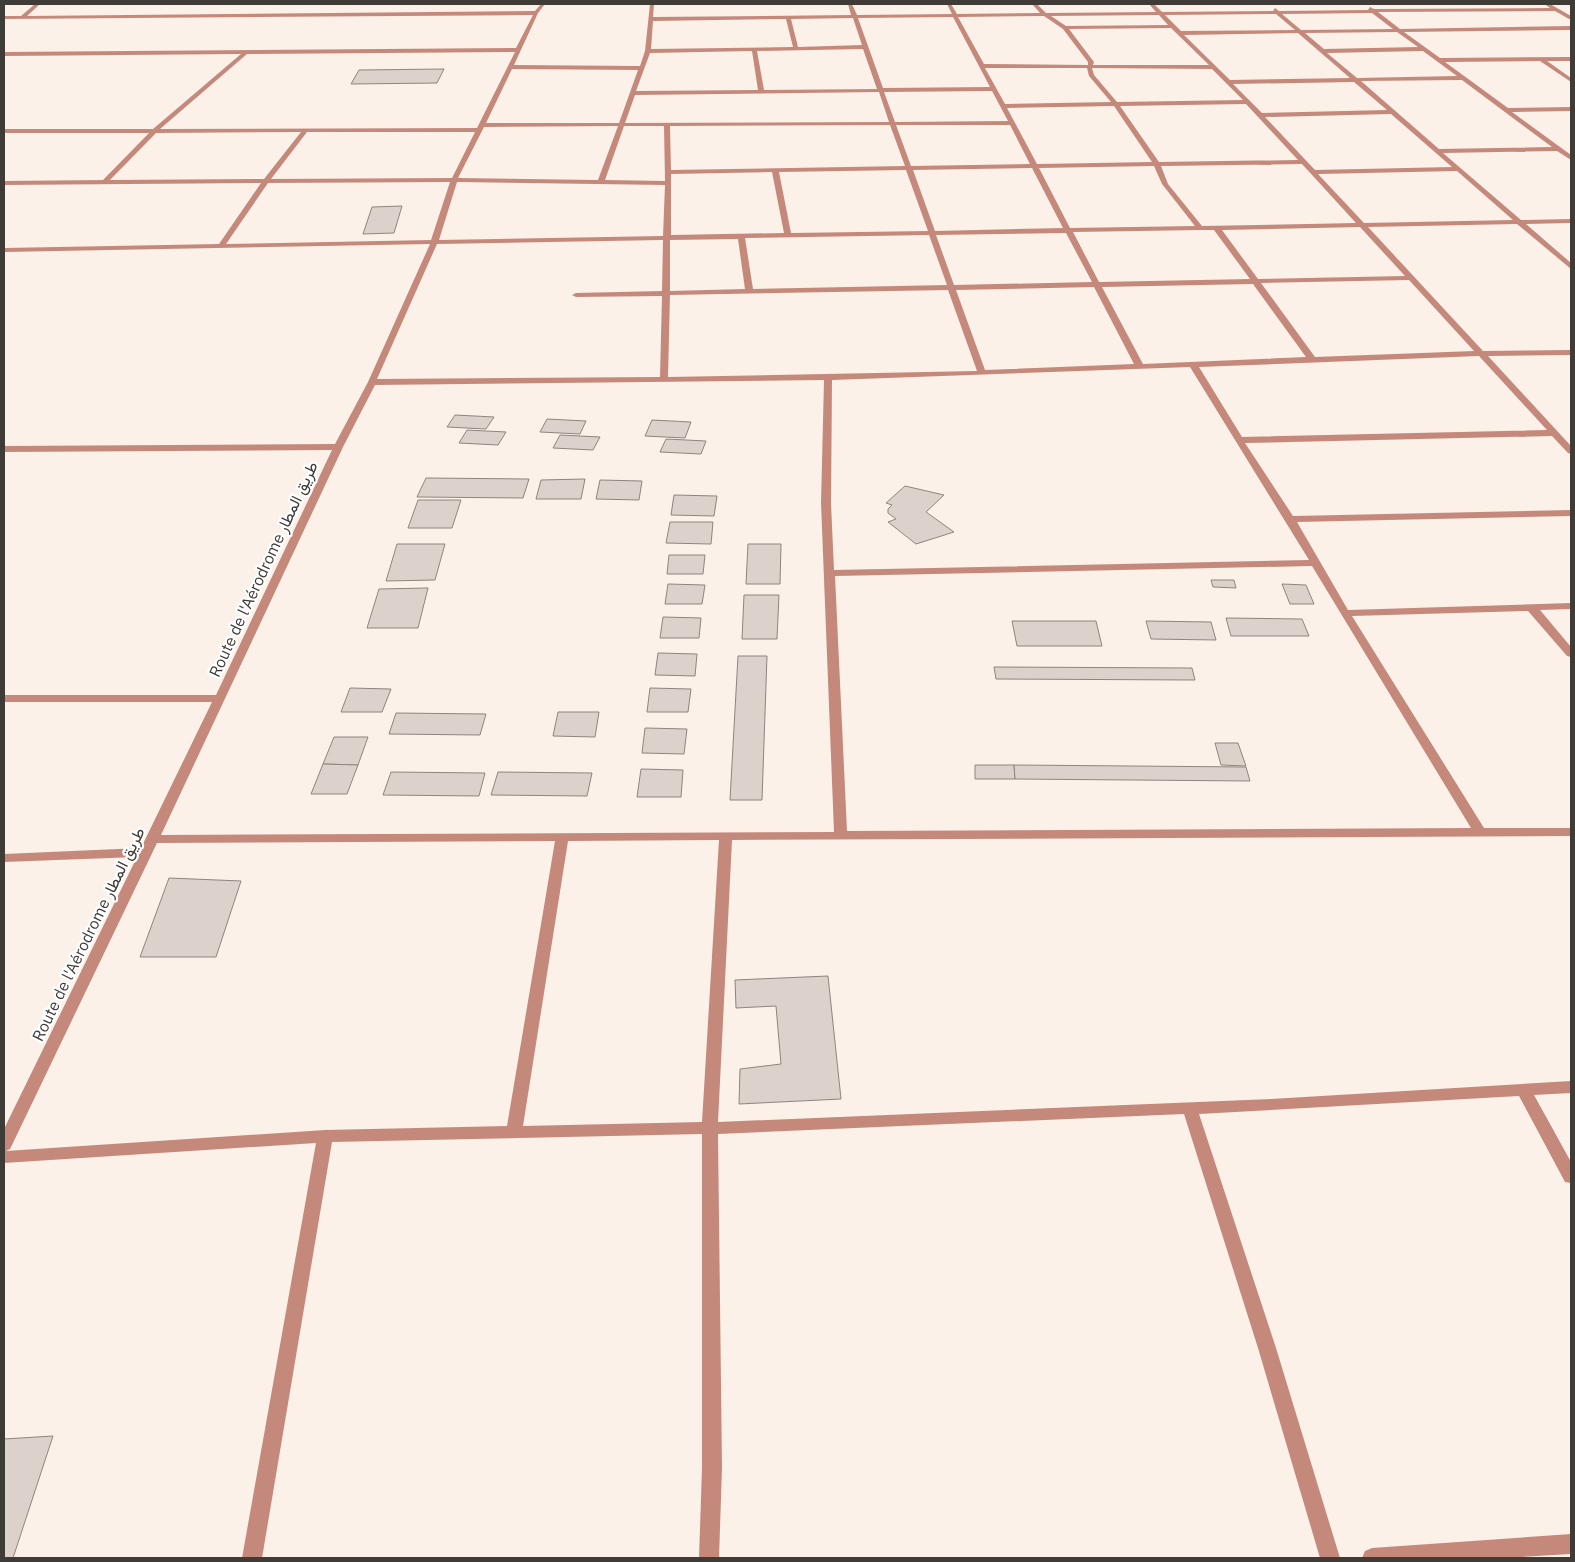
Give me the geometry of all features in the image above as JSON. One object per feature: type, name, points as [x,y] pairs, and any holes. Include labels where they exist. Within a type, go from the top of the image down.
[{"type":"street","points":[[22,18],[38,4]]},
{"type":"street","name":"Route de l'Aérodrome طريق المطار","points":[[4,1145],[147,852],[338,447],[372,382],[434,243],[454,180],[481,128],[517,50],[542,4]]},
{"type":"street","points":[[601,182],[648,51],[652,4]]},
{"type":"street","points":[[850,4],[982,373]]},
{"type":"street","points":[[948,4],[1140,367]]},
{"type":"street","points":[[1034,4],[1044,14],[1065,28],[1091,62],[1089,70],[1091,75],[1116,105],[1156,163],[1165,184],[1200,228]]},
{"type":"street","points":[[1151,4],[1260,114],[1571,451]]},
{"type":"street","points":[[1267,4],[1571,267]]},
{"type":"street","points":[[1363,4],[1571,158]]},
{"type":"street","points":[[1465,4],[1474,9]]},
{"type":"street","points":[[1547,4],[1571,18]]},
{"type":"street","points":[[652,19],[1555,9]]},
{"type":"street","points":[[271,10],[275,15]]},
{"type":"street","points":[[4,18],[536,13]]},
{"type":"street","points":[[788,17],[796,49]]},
{"type":"street","points":[[1065,28],[1173,26]]},
{"type":"street","points":[[1180,33],[1571,28]]},
{"type":"street","points":[[648,51],[866,47]]},
{"type":"street","points":[[1322,51],[1424,49]]},
{"type":"street","points":[[4,54],[517,50]]},
{"type":"street","points":[[754,50],[760,92]]},
{"type":"street","points":[[106,181],[154,131],[246,52]]},
{"type":"street","points":[[1440,60],[1571,59]]},
{"type":"street","points":[[1541,60],[1571,80]]},
{"type":"street","points":[[510,67],[602,64],[643,68]]},
{"type":"street","points":[[981,66],[1214,67]]},
{"type":"street","points":[[1229,82],[1464,78]]},
{"type":"street","points":[[634,93],[993,89]]},
{"type":"street","points":[[1002,106],[1248,102]]},
{"type":"street","points":[[1506,110],[1571,109]]},
{"type":"street","points":[[1260,114],[1393,112]]},
{"type":"street","points":[[9,133],[1012,123]]},
{"type":"street","points":[[664,379],[664,293],[668,183],[667,126]]},
{"type":"street","points":[[220,247],[266,181],[305,131]]},
{"type":"street","points":[[1438,151],[1571,149]]},
{"type":"street","points":[[668,172],[1304,162]]},
{"type":"street","points":[[1313,172],[1460,169]]},
{"type":"street","points":[[775,170],[788,235]]},
{"type":"street","points":[[4,183],[454,180],[668,183]]},
{"type":"street","points":[[4,250],[1571,220]]},
{"type":"street","points":[[1216,227],[1313,360]]},
{"type":"street","points":[[741,236],[749,291]]},
{"type":"street","points":[[576,295],[1412,278]]},
{"type":"street","points":[[372,382],[828,377],[982,373],[1481,353],[1571,352]]},
{"type":"street","points":[[1193,364],[1290,519],[1345,613],[1480,832]]},
{"type":"street","points":[[828,377],[826,503],[841,835]]},
{"type":"street","points":[[1239,440],[1555,433]]},
{"type":"street","points":[[4,460],[8,449],[338,447]]},
{"type":"street","points":[[1290,519],[1571,513]]},
{"type":"street","points":[[829,573],[1316,563]]},
{"type":"street","points":[[1345,613],[1571,606]]},
{"type":"street","points":[[1532,608],[1571,654]]},
{"type":"street","points":[[4,698],[220,698]]},
{"type":"street","points":[[153,839],[1571,832]]},
{"type":"street","points":[[709,1558],[712,1468],[710,1128],[726,836]]},
{"type":"street","points":[[514,1133],[562,837]]},
{"type":"street","points":[[4,858],[147,852]]},
{"type":"street","points":[[4,1157],[325,1136],[710,1128],[1271,1106],[1571,1087]]},
{"type":"street","points":[[1523,1089],[1571,1177]]},
{"type":"street","points":[[1190,1109],[1267,1348],[1330,1558]]},
{"type":"street","points":[[252,1558],[325,1136]]},
{"type":"street","points":[[1372,1558],[1571,1544]]},
{"type":"building","points":[[444,69],[437,83],[351,84],[359,70]]},
{"type":"building","points":[[402,206],[394,233],[363,234],[372,207]]},
{"type":"building","points":[[455,415],[494,417],[486,429],[447,427]]},
{"type":"building","points":[[547,419],[586,421],[580,434],[540,432]]},
{"type":"building","points":[[652,420],[691,422],[685,438],[645,436]]},
{"type":"building","points":[[467,430],[506,432],[498,445],[459,443]]},
{"type":"building","points":[[560,435],[600,437],[593,450],[553,448]]},
{"type":"building","points":[[666,439],[706,441],[701,454],[660,452]]},
{"type":"building","points":[[426,478],[529,479],[523,498],[417,497]]},
{"type":"building","points":[[585,479],[581,499],[536,499],[541,480]]},
{"type":"building","points":[[600,480],[642,481],[639,500],[596,499]]},
{"type":"building","points":[[905,486],[944,495],[926,512],[954,532],[916,544],[888,522],[896,519],[888,513],[888,509],[892,505],[886,503]]},
{"type":"building","points":[[674,495],[717,496],[714,516],[671,515]]},
{"type":"building","points":[[418,500],[461,500],[452,528],[408,528]]},
{"type":"building","points":[[670,522],[713,522],[711,544],[666,543]]},
{"type":"building","points":[[397,544],[445,544],[435,580],[386,581]]},
{"type":"building","points":[[748,544],[781,544],[780,584],[746,584]]},
{"type":"building","points":[[669,555],[705,555],[703,574],[667,574]]},
{"type":"building","points":[[1211,580],[1234,580],[1236,588],[1213,587]]},
{"type":"building","points":[[668,584],[705,585],[702,604],[665,604]]},
{"type":"building","points":[[1282,584],[1306,585],[1314,604],[1290,604]]},
{"type":"building","points":[[428,588],[418,628],[367,628],[379,589]]},
{"type":"building","points":[[744,595],[779,595],[777,639],[742,639]]},
{"type":"building","points":[[663,617],[701,618],[699,638],[660,638]]},
{"type":"building","points":[[1226,618],[1302,619],[1309,636],[1231,636]]},
{"type":"building","points":[[1012,621],[1096,621],[1102,646],[1017,646]]},
{"type":"building","points":[[1146,621],[1211,622],[1216,640],[1151,639]]},
{"type":"building","points":[[658,653],[697,654],[695,676],[655,675]]},
{"type":"building","points":[[738,656],[767,656],[762,800],[730,800]]},
{"type":"building","points":[[994,667],[1192,668],[1195,680],[996,679]]},
{"type":"building","points":[[350,688],[391,689],[382,712],[341,712]]},
{"type":"building","points":[[650,688],[691,689],[688,712],[647,712]]},
{"type":"building","points":[[558,712],[599,712],[595,737],[553,736]]},
{"type":"building","points":[[396,713],[486,714],[480,735],[389,734]]},
{"type":"building","points":[[645,728],[687,729],[684,754],[642,753]]},
{"type":"building","points":[[334,737],[368,737],[358,765],[323,764]]},
{"type":"building","points":[[1215,743],[1238,743],[1246,766],[1221,765]]},
{"type":"building","points":[[323,764],[358,765],[347,794],[311,794]]},
{"type":"building","points":[[975,765],[1014,765],[1015,779],[975,779]]},
{"type":"building","points":[[1014,765],[1246,767],[1250,781],[1015,779]]},
{"type":"building","points":[[641,769],[683,770],[681,797],[637,797]]},
{"type":"building","points":[[391,772],[485,773],[479,796],[383,795]]},
{"type":"building","points":[[498,772],[592,773],[587,796],[491,795]]},
{"type":"building","points":[[169,878],[241,881],[216,957],[140,957]]},
{"type":"building","points":[[828,976],[841,1099],[739,1104],[740,1069],[781,1064],[776,1006],[736,1008],[735,980]]},
{"type":"building","points":[[53,1436],[13,1558],[4,1558],[4,1439]]}]
